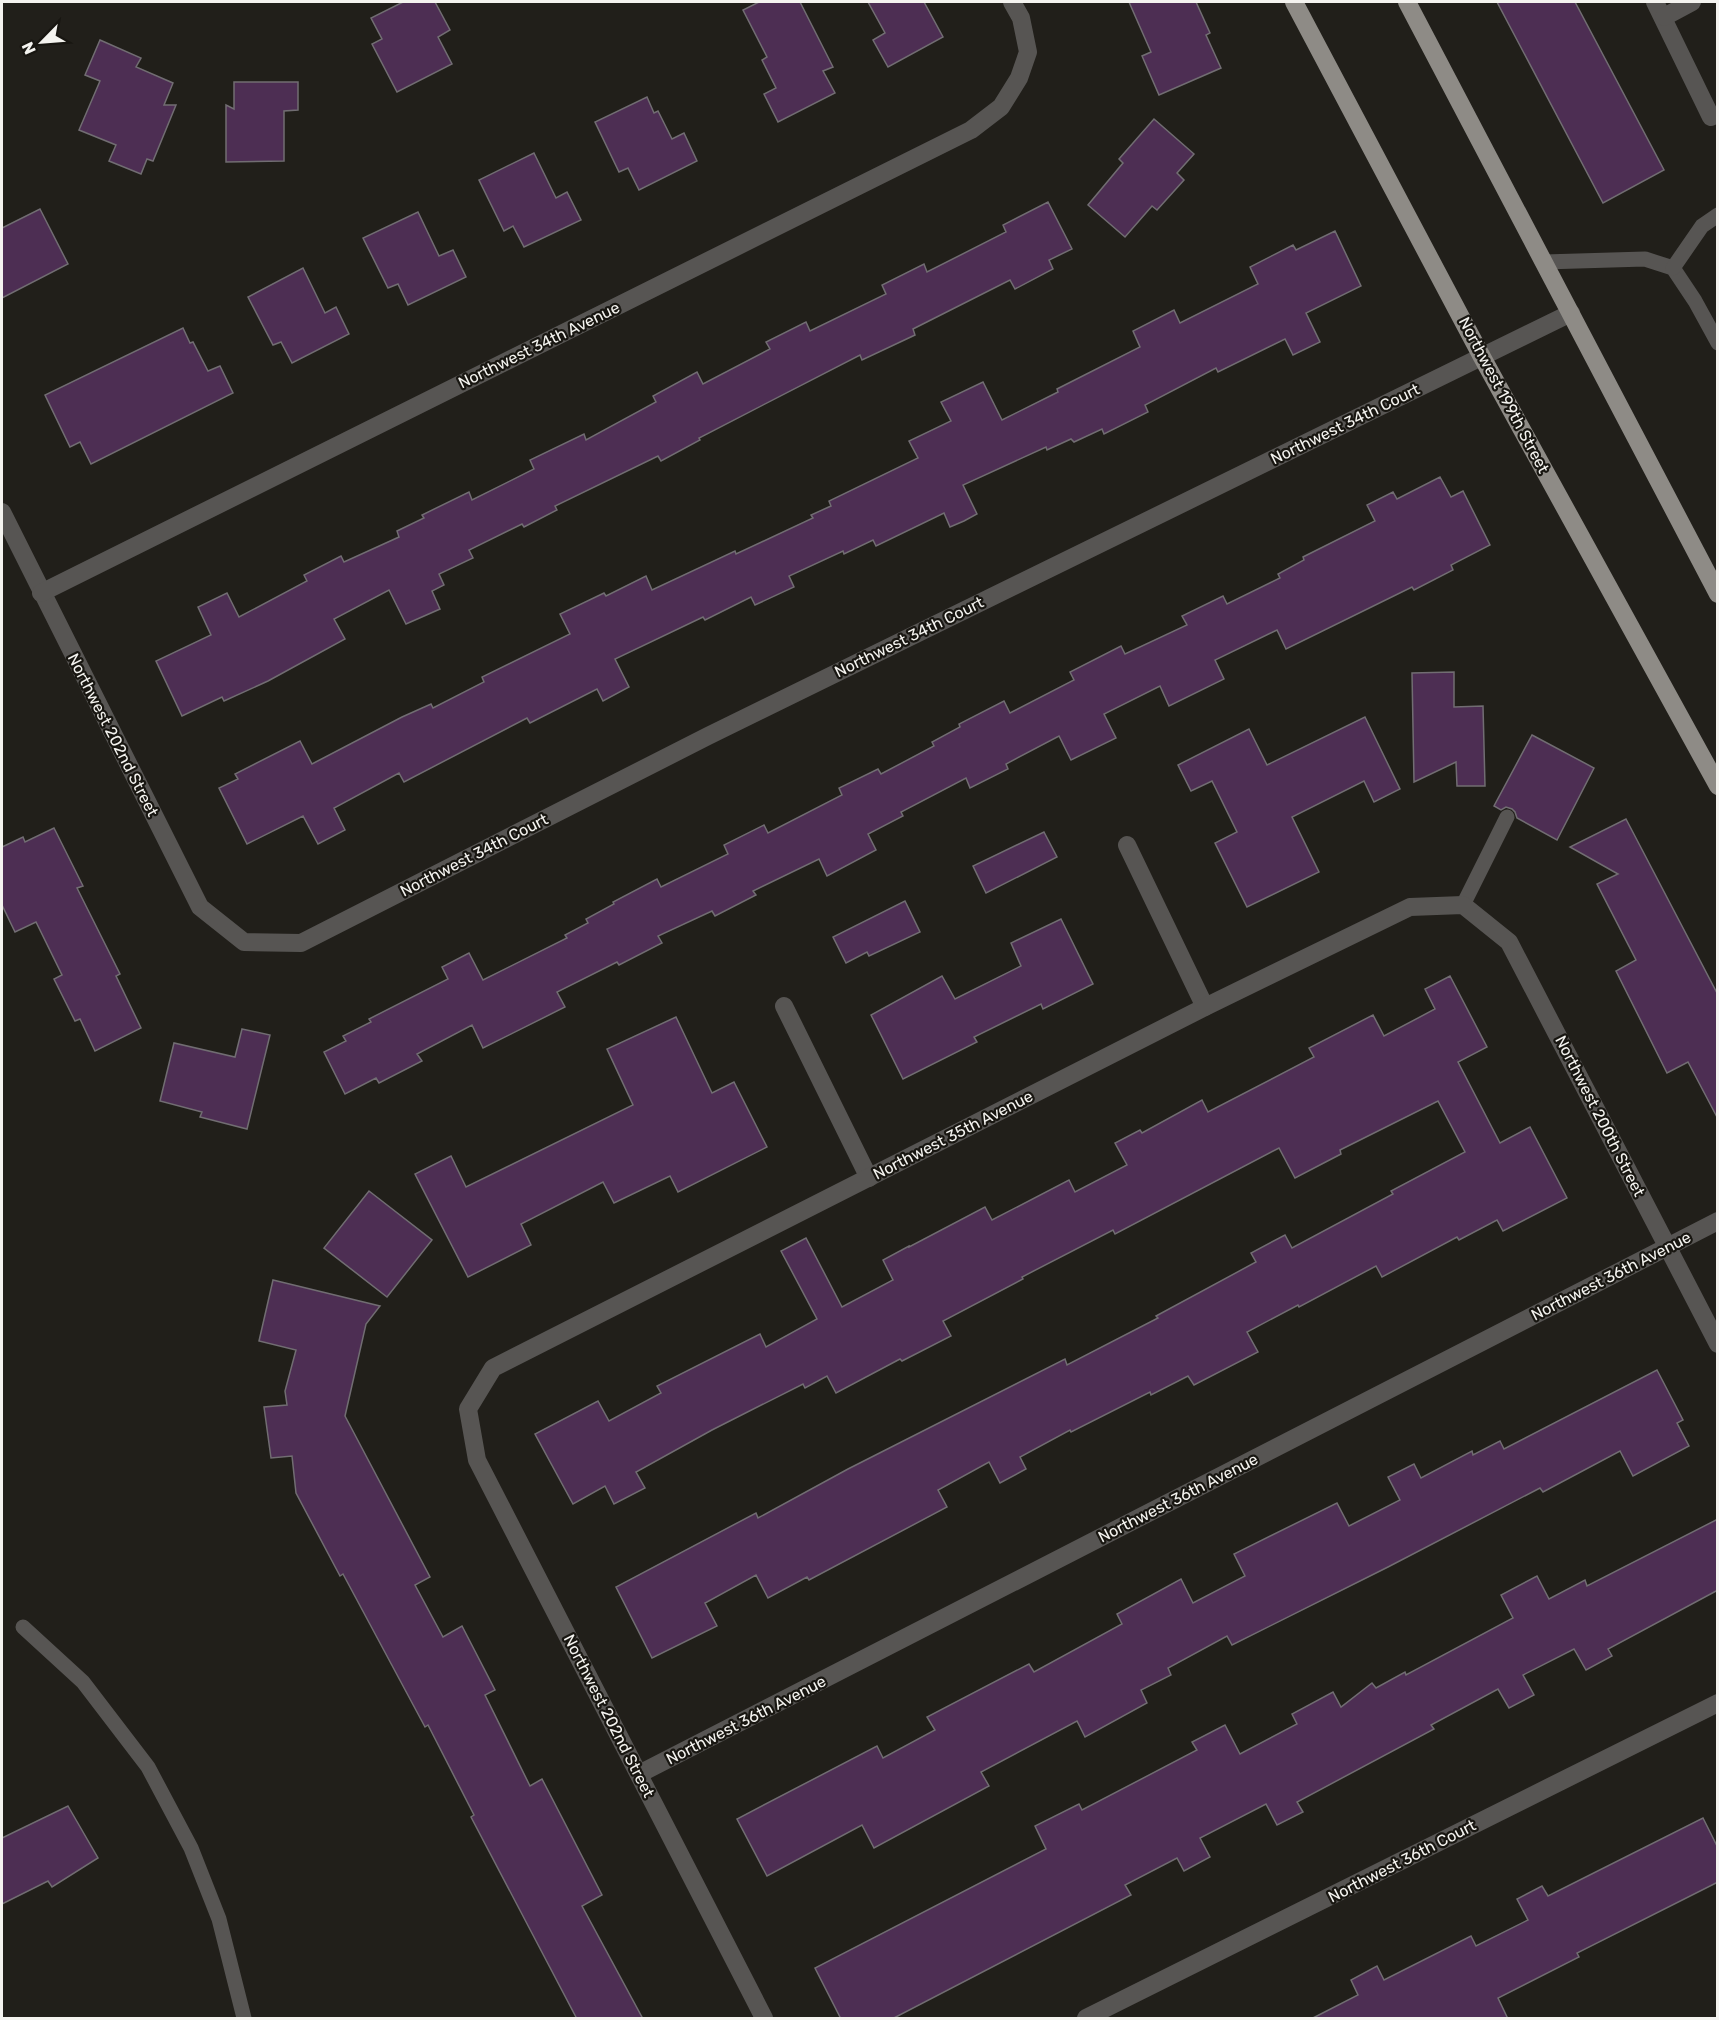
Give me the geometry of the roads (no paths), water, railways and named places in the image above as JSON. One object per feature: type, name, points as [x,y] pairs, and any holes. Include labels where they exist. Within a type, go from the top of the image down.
[{"type":"main road","name":"Northwest 199th Street","points":[[1294,2],[1482,357],[1718,786]]},
{"type":"main road","points":[[1407,2],[1718,594]]},
{"type":"street","name":"Northwest 34th Avenue","points":[[41,593],[971,130],[1001,108],[1019,78],[1028,52],[1021,18],[1012,2]]},
{"type":"street","points":[[1692,2],[1660,9],[1711,117]]},
{"type":"street","name":"Northwest 34th Court","points":[[244,942],[301,943],[708,736],[1571,313]]},
{"type":"street","name":"Northwest 202nd Street","points":[[2,512],[200,907],[244,942]]},
{"type":"street","points":[[1127,845],[1205,1007]]},
{"type":"street","name":"Northwest 35th Avenue","points":[[468,1408],[493,1368],[1205,1007],[1410,907],[1463,905]]},
{"type":"street","name":"Northwest 200th Street","points":[[1463,905],[1509,942],[1718,1344]]},
{"type":"street","points":[[784,1006],[869,1178]]},
{"type":"street","name":"Northwest 36th Avenue","points":[[639,1774],[1718,1221]]},
{"type":"street","name":"Northwest 202nd Street","points":[[468,1408],[477,1460],[764,2019]]},
{"type":"street","name":"Northwest 36th Court","points":[[1086,2019],[1718,1703]]},
{"type":"lane","points":[[1674,268],[1702,226],[1718,215]]},
{"type":"lane","points":[[1544,262],[1645,259],[1674,268],[1718,343]]},
{"type":"lane","points":[[1463,905],[1507,818]]},
{"type":"lane","points":[[23,1627],[83,1682],[148,1767],[191,1848],[219,1919],[244,2019]]}]
